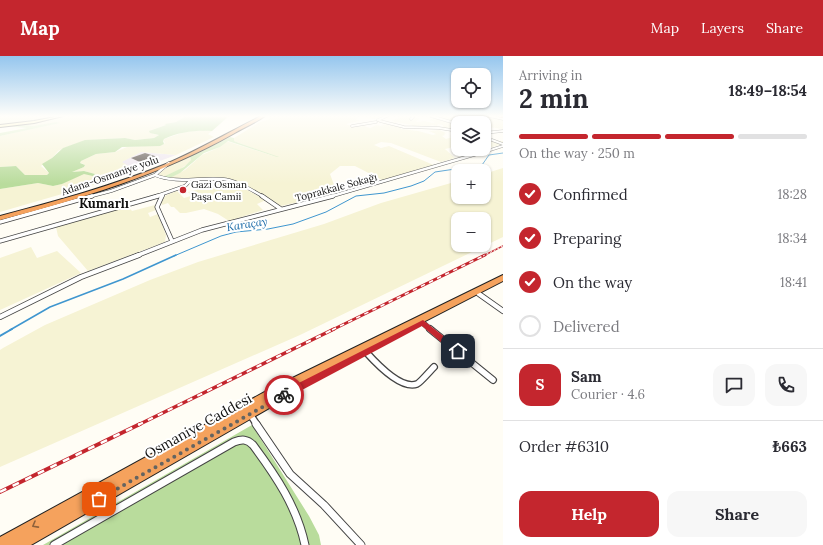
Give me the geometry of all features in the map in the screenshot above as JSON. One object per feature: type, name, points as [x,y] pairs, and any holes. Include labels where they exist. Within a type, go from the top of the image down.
[{"type":"highway","name":"Adana-Osmaniye yolu","points":[[0,214],[84,190],[154,166],[216,139]]},
{"type":"highway","name":"Adana-Osmaniye yolu","points":[[0,218],[75,197],[170,163],[223,139]]},
{"type":"highway","points":[[0,544],[276,392],[503,278]]},
{"type":"highway","name":"Osmaniye Caddesi","points":[[17,545],[315,377],[503,281]]},
{"type":"street","points":[[492,140],[503,145]]},
{"type":"street","name":"Toprakkale Sokağı","points":[[0,317],[68,283],[211,227],[350,192],[503,145]]},
{"type":"street","points":[[0,222],[93,196],[155,175],[170,163]]},
{"type":"street","points":[[155,175],[190,181],[219,179],[229,180],[270,201],[281,209]]},
{"type":"street","points":[[0,241],[163,194],[185,186],[190,181]]},
{"type":"street","points":[[163,194],[157,207],[172,241]]},
{"type":"street","points":[[75,197],[93,196]]},
{"type":"street","points":[[479,294],[503,311]]},
{"type":"street","points":[[423,323],[493,380]]},
{"type":"street","points":[[366,352],[384,370],[398,380],[411,386],[418,384],[434,367]]},
{"type":"street","points":[[250,414],[290,474],[324,505],[361,545]]},
{"type":"street","points":[[54,545],[241,439],[249,441],[253,445],[290,500],[300,522],[305,545]]},
{"type":"shaded area","points":[[0,139],[110,139],[89,140],[58,151],[52,158],[41,166],[49,173],[47,175],[25,175],[16,166],[0,167]]},
{"type":"shaded area","points":[[129,139],[146,139],[135,140]]},
{"type":"shaded area","points":[[210,139],[176,155],[141,152],[122,162],[133,171],[93,185],[0,212],[0,189],[38,183],[53,186],[62,184],[81,174],[95,174],[84,171],[72,172],[85,166],[84,164],[80,163],[81,161],[96,154],[115,152],[127,147],[162,145],[165,143],[163,140]]},
{"type":"shaded area","points":[[234,139],[451,139],[451,148],[445,149],[455,158],[441,162],[391,143],[381,142],[374,145],[381,148],[389,146],[436,166],[384,181],[355,166],[340,166],[330,174],[337,193],[281,206],[237,182],[228,179],[187,180],[170,178],[185,170],[202,155],[220,147],[226,141],[277,157],[234,141]]},
{"type":"shaded area","points":[[491,139],[503,141],[503,144],[491,147]]},
{"type":"shaded area","points":[[141,152],[176,155],[133,171],[130,167],[121,162]]},
{"type":"shaded area","points":[[190,157],[190,162],[179,170],[163,177],[158,175],[170,165]]},
{"type":"shaded area","points":[[503,168],[503,237],[491,243],[491,212],[451,212],[451,252],[472,252],[300,335],[0,467],[0,350],[45,325],[150,280],[198,262],[324,224],[381,203],[451,183],[451,204],[491,204],[491,172]]},
{"type":"shaded area","points":[[218,182],[232,182],[266,200],[257,204],[263,210],[229,221],[218,214],[204,209],[180,213],[168,203],[162,205],[161,202],[165,196],[169,194],[177,191],[184,198],[191,196],[188,192],[197,190],[197,186],[218,185]]},
{"type":"shaded area","points":[[155,205],[156,210],[148,213],[150,217],[158,214],[166,235],[165,242],[88,271],[58,236],[56,227],[128,206],[132,211]]},
{"type":"shaded area","points":[[31,247],[37,258],[57,251],[81,273],[0,310],[0,258]]},
{"type":"green space","points":[[164,139],[163,141],[164,144],[160,146],[122,147],[115,152],[96,154],[81,161],[80,163],[85,165],[84,167],[72,172],[84,171],[95,174],[93,176],[84,174],[62,184],[53,186],[38,183],[0,189],[0,167],[16,166],[25,175],[47,175],[49,173],[42,164],[52,158],[63,148],[85,140]]},
{"type":"green space","points":[[226,139],[234,139],[234,141],[279,157],[228,141],[220,147],[204,153],[180,173],[170,178],[163,177],[184,167],[191,160],[190,157]]},
{"type":"green space","points":[[252,425],[309,516],[319,535],[321,545],[43,545]]},
{"type":"building","points":[[145,153],[158,157],[142,163],[131,158]]},
{"type":"waterway","name":"Karaçay","points":[[174,256],[221,236],[236,232],[268,229],[293,224],[326,212],[356,196],[384,193],[411,186],[424,181],[435,172],[482,165],[489,155],[503,153]]},
{"type":"waterway","name":"Karaçay","points":[[10,330],[50,307],[123,279],[176,255]]},
{"type":"waterway","name":"Karaçay","points":[[0,336],[12,329]]},
{"type":"railway","points":[[485,255],[503,246]]},
{"type":"railway","points":[[332,330],[485,255]]},
{"type":"railway","points":[[138,425],[334,329]]},
{"type":"railway","points":[[0,492],[140,424]]},
{"type":"way so far","points":[[99,499],[284,395]]},
{"type":"place","name":"Gazi Osman Paşa Camii","points":[[183,190]]},
{"type":"district","name":"Kumarlı","points":[[104,203]]},
{"type":"route","points":[[284,395],[315,377],[423,323],[458,351]]}]
